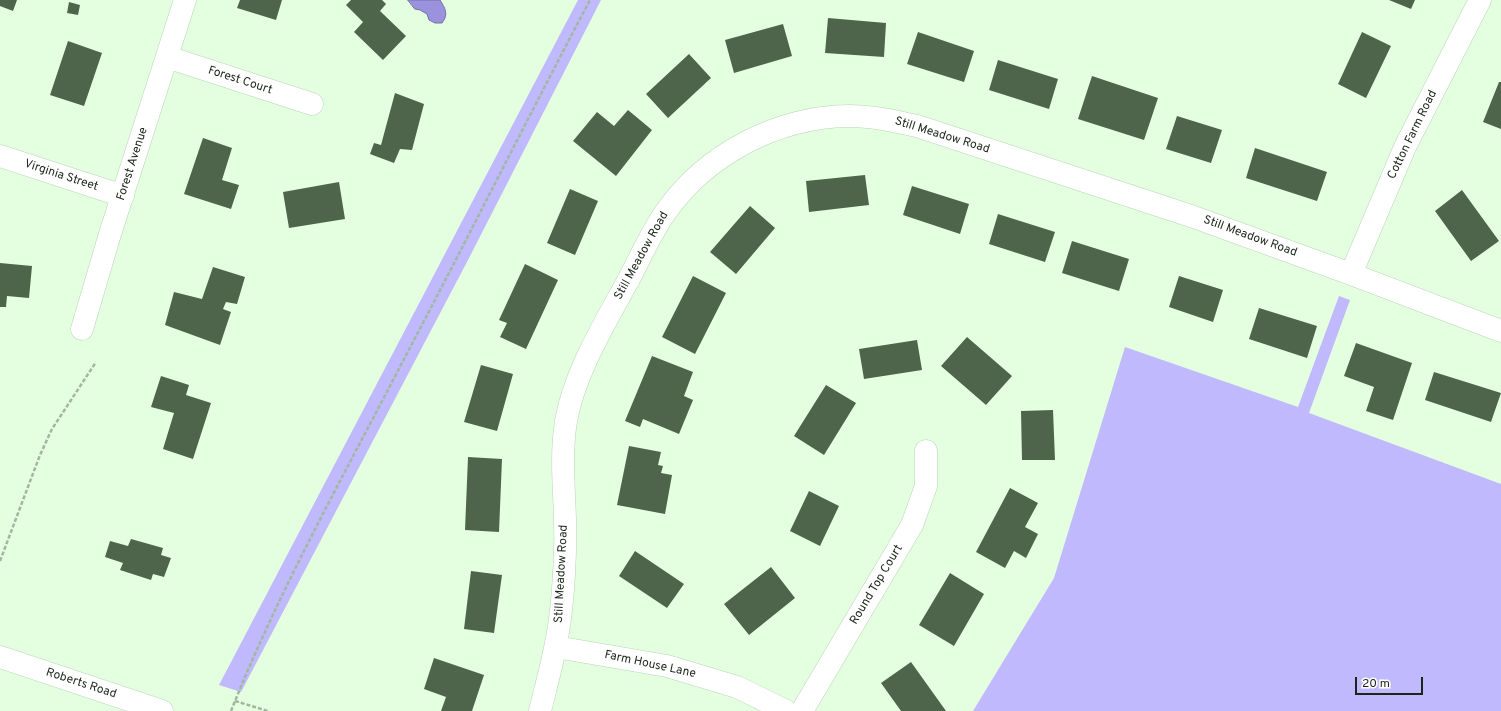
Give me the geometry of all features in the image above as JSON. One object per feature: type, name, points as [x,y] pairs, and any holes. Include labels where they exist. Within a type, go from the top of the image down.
[{"type":"street","name":"Forest Avenue","points":[[82,329],[122,196],[185,0]]},
{"type":"street","name":"Cotton Farm Road","points":[[1351,274],[1406,146],[1480,0]]},
{"type":"street","name":"Forest Court","points":[[167,57],[312,104]]},
{"type":"street","name":"Still Meadow Road","points":[[540,710],[556,647],[561,613],[565,549],[564,451],[566,421],[573,397],[602,327],[665,212],[688,185],[712,164],[743,144],[777,129],[812,120],[848,116],[888,120],[917,126],[1191,216],[1351,274],[1501,331]]},
{"type":"street","name":"Virginia Street","points":[[0,156],[122,196]]},
{"type":"street","name":"Round Top Court","points":[[802,711],[912,525],[926,486],[926,451]]},
{"type":"street","name":"Farm House Lane","points":[[556,647],[667,666],[737,687],[786,711]]},
{"type":"street","name":"Roberts Road","points":[[0,657],[162,711]]},
{"type":"path","points":[[231,711],[272,619],[328,507],[590,0]]},
{"type":"path","points":[[0,561],[40,455],[52,429],[96,362]]},
{"type":"path","points":[[235,700],[268,711]]},
{"type":"shaded area","points":[[408,0],[440,0],[446,11],[444,20],[442,23],[435,23],[429,20],[427,14],[415,9]]},
{"type":"shaded area","points":[[578,0],[601,0],[468,260],[241,692],[219,685]]},
{"type":"shaded area","points":[[1339,296],[1350,300],[1309,413],[1501,484],[1501,711],[973,711],[1054,578],[1125,347],[1298,407]]},
{"type":"building","points":[[0,0],[17,0],[13,11],[0,6]]},
{"type":"building","points":[[240,0],[282,0],[276,20],[237,8]]},
{"type":"building","points":[[351,0],[382,0],[386,4],[380,11],[406,36],[383,60],[354,32],[363,22],[346,5]]},
{"type":"building","points":[[1389,0],[1415,0],[1411,9]]},
{"type":"building","points":[[69,2],[80,5],[78,15],[67,13]]},
{"type":"building","points":[[828,18],[886,23],[884,57],[825,53]]},
{"type":"building","points":[[783,24],[792,56],[734,73],[725,40]]},
{"type":"building","points":[[918,32],[974,51],[964,82],[907,64]]},
{"type":"building","points":[[1362,32],[1391,46],[1366,98],[1338,84]]},
{"type":"building","points":[[68,41],[102,53],[84,106],[50,95]]},
{"type":"building","points":[[689,54],[711,78],[668,118],[646,94]]},
{"type":"building","points":[[998,60],[1058,79],[1049,109],[989,90]]},
{"type":"building","points":[[1092,76],[1158,98],[1144,140],[1078,119]]},
{"type":"building","points":[[1499,82],[1501,82],[1501,129],[1483,122]]},
{"type":"building","points":[[395,93],[424,104],[412,150],[400,149],[394,163],[370,154],[374,143],[381,145]]},
{"type":"building","points":[[628,110],[652,130],[616,176],[573,141],[597,112],[614,126]]},
{"type":"building","points":[[1177,116],[1222,130],[1211,163],[1166,149]]},
{"type":"building","points":[[203,138],[232,148],[222,180],[239,185],[231,209],[184,194]]},
{"type":"building","points":[[1255,148],[1327,172],[1317,201],[1246,178]]},
{"type":"building","points":[[865,175],[869,205],[809,212],[806,181]]},
{"type":"building","points":[[339,182],[345,219],[289,228],[283,192]]},
{"type":"building","points":[[912,186],[969,204],[960,234],[903,215]]},
{"type":"building","points":[[570,189],[598,201],[575,255],[547,243]]},
{"type":"building","points":[[1462,190],[1499,241],[1471,261],[1435,211]]},
{"type":"building","points":[[750,206],[775,228],[736,274],[710,252]]},
{"type":"building","points":[[998,214],[1055,232],[1045,262],[989,244]]},
{"type":"building","points":[[1072,241],[1129,259],[1119,291],[1062,273]]},
{"type":"building","points":[[0,263],[32,266],[29,298],[7,296],[6,307],[0,307]]},
{"type":"building","points":[[525,264],[558,280],[526,349],[500,337],[507,323],[499,320]]},
{"type":"building","points":[[213,267],[245,277],[237,304],[226,302],[223,309],[231,312],[220,345],[165,325],[174,292],[202,299]]},
{"type":"building","points":[[693,276],[726,293],[695,354],[662,337]]},
{"type":"building","points":[[1179,276],[1223,290],[1213,322],[1169,307]]},
{"type":"building","points":[[1259,308],[1317,326],[1307,358],[1249,339]]},
{"type":"building","points":[[967,337],[1012,376],[986,405],[941,366]]},
{"type":"building","points":[[917,340],[922,370],[864,379],[859,349]]},
{"type":"building","points":[[1356,343],[1412,363],[1393,420],[1366,411],[1374,387],[1344,376]]},
{"type":"building","points":[[652,356],[693,372],[684,396],[693,400],[679,434],[643,419],[640,427],[625,421]]},
{"type":"building","points":[[481,365],[513,374],[497,431],[464,422]]},
{"type":"building","points":[[1434,372],[1501,393],[1491,422],[1425,400]]},
{"type":"building","points":[[161,376],[189,385],[186,395],[211,403],[193,459],[163,449],[174,413],[151,407]]},
{"type":"building","points":[[826,385],[856,403],[824,455],[794,436]]},
{"type":"building","points":[[1053,410],[1055,460],[1022,460],[1021,411]]},
{"type":"building","points":[[629,446],[661,452],[658,465],[663,466],[661,473],[672,475],[665,514],[617,505]]},
{"type":"building","points":[[468,457],[502,459],[499,532],[465,530]]},
{"type":"building","points":[[1010,488],[1038,503],[1025,527],[1038,534],[1026,558],[1014,551],[1005,568],[976,552]]},
{"type":"building","points":[[809,491],[839,506],[820,546],[790,531]]},
{"type":"building","points":[[131,539],[163,548],[161,555],[171,558],[164,577],[153,574],[151,580],[120,570],[123,563],[105,557],[110,541],[128,546]]},
{"type":"building","points":[[635,551],[684,584],[667,608],[619,576]]},
{"type":"building","points":[[771,567],[795,598],[749,635],[724,604]]},
{"type":"building","points":[[471,571],[502,575],[494,633],[464,629]]},
{"type":"building","points":[[950,573],[984,594],[954,646],[919,625]]},
{"type":"building","points":[[434,658],[484,675],[472,711],[441,711],[446,697],[424,689]]},
{"type":"building","points":[[911,662],[946,711],[901,711],[881,683]]}]
